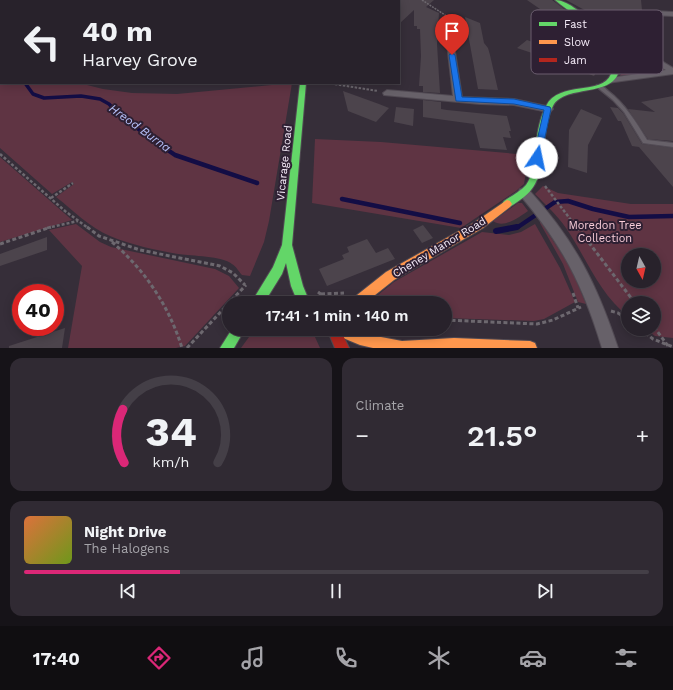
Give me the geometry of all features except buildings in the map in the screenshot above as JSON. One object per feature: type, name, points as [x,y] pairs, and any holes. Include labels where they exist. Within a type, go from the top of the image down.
[{"type":"street","name":"Cheney Manor Road","points":[[557,0],[571,10]]},
{"type":"street","points":[[663,14],[673,14]]},
{"type":"street","points":[[448,26],[458,99]]},
{"type":"street","name":"Cheney Manor Road","points":[[663,66],[673,72]]},
{"type":"street","name":"Cheney Manor Road","points":[[663,73],[673,72]]},
{"type":"street","points":[[610,81],[614,74]]},
{"type":"street","name":"Cheney Manor Road","points":[[365,296],[390,276],[467,232],[524,192],[532,184],[535,176],[540,143],[548,109],[554,100],[561,94],[599,86],[610,81],[659,74]]},
{"type":"street","name":"Vicarage Road","points":[[261,296],[278,270],[287,245],[304,84]]},
{"type":"street","points":[[387,93],[514,102],[548,109]]},
{"type":"street","points":[[524,192],[549,220],[580,267],[597,306],[610,348]]},
{"type":"street","name":"Vicarage Road","points":[[287,245],[297,286],[301,296]]},
{"type":"street","points":[[218,348],[232,336]]},
{"type":"street","points":[[227,348],[234,336]]},
{"type":"street","points":[[337,336],[342,348]]},
{"type":"street","points":[[352,336],[401,348],[454,344],[530,348]]},
{"type":"lane","points":[[599,86],[626,109],[645,142],[673,145]]},
{"type":"path","points":[[422,0],[445,15],[448,26]]},
{"type":"path","points":[[333,84],[387,93]]},
{"type":"path","points":[[0,154],[51,198],[99,236],[153,253],[220,266],[233,273],[245,285],[187,348]]},
{"type":"path","points":[[51,198],[73,183]]},
{"type":"path","points":[[548,189],[630,296]]},
{"type":"path","points":[[0,244],[48,228],[79,221]]},
{"type":"path","points":[[110,240],[134,263],[147,279],[168,313],[182,348]]},
{"type":"path","points":[[320,294],[350,293]]},
{"type":"path","points":[[452,320],[537,324],[553,320],[574,309],[590,306],[597,306],[621,315]]},
{"type":"path","points":[[661,335],[671,346]]},
{"type":"path","points":[[649,336],[671,346]]},
{"type":"green space","points":[[621,74],[636,74],[620,76]]},
{"type":"green space","points":[[0,84],[83,84],[103,89],[132,93],[177,94],[292,84],[269,221],[264,242],[250,276],[242,275],[233,265],[221,259],[178,254],[152,249],[126,242],[103,233],[89,224],[56,197],[74,184],[72,182],[52,194],[0,148]]},
{"type":"green space","points":[[315,139],[381,142],[529,155],[524,184],[461,228],[312,203]]},
{"type":"green space","points":[[0,157],[72,220],[0,242]]},
{"type":"green space","name":"Moredon Tree Collection","points":[[543,186],[558,193],[631,204],[673,204],[673,338],[655,336],[661,336],[661,296],[621,296],[621,310],[601,286],[563,223],[535,194]]},
{"type":"green space","points":[[518,203],[522,203],[528,211],[507,223],[502,224],[493,221]]},
{"type":"green space","points":[[540,221],[571,268],[586,304],[578,302],[563,264]]},
{"type":"green space","points":[[76,224],[100,242],[111,247],[215,269],[229,276],[239,288],[232,296],[222,296],[222,306],[185,346],[176,348],[68,348],[82,266],[49,230]]},
{"type":"green space","points":[[535,224],[560,268],[575,302],[544,319],[534,321],[452,318],[452,296],[377,296],[394,282],[482,232],[509,235],[521,232]]},
{"type":"green space","points":[[314,336],[320,348],[241,348],[249,337]]},
{"type":"waterway","name":"Hreod Burna","points":[[26,84],[33,94],[44,98],[81,96],[100,99],[109,104],[121,117],[145,134]]},
{"type":"waterway","name":"Hreod Burna","points":[[143,133],[175,155],[257,183]]},
{"type":"waterway","name":"Hreod Burna","points":[[342,199],[460,223]]},
{"type":"waterway","name":"Hreod Burna","points":[[514,228],[518,227],[555,202],[568,201],[593,209],[629,217],[673,216]]},
{"type":"waterway","name":"Hreod Burna","points":[[496,231],[514,228]]},
{"type":"traffic: fast","points":[[557,0],[573,10]]},
{"type":"traffic: fast","points":[[507,204],[524,192],[532,184],[536,173],[545,119],[550,105],[556,97],[566,93],[599,86],[608,82],[614,74]]},
{"type":"traffic: fast","points":[[261,296],[278,270],[287,245],[303,84]]},
{"type":"traffic: fast","points":[[287,245],[297,286],[301,296]]},
{"type":"traffic: fast","points":[[227,348],[235,336]]},
{"type":"traffic: slow","points":[[365,296],[390,276],[479,225],[507,204]]},
{"type":"traffic: slow","points":[[352,336],[360,339],[402,347],[454,344],[530,348]]},
{"type":"traffic: jam","points":[[336,336],[342,348]]},
{"type":"route","points":[[452,55],[458,99],[514,102],[548,109],[537,158]]}]
